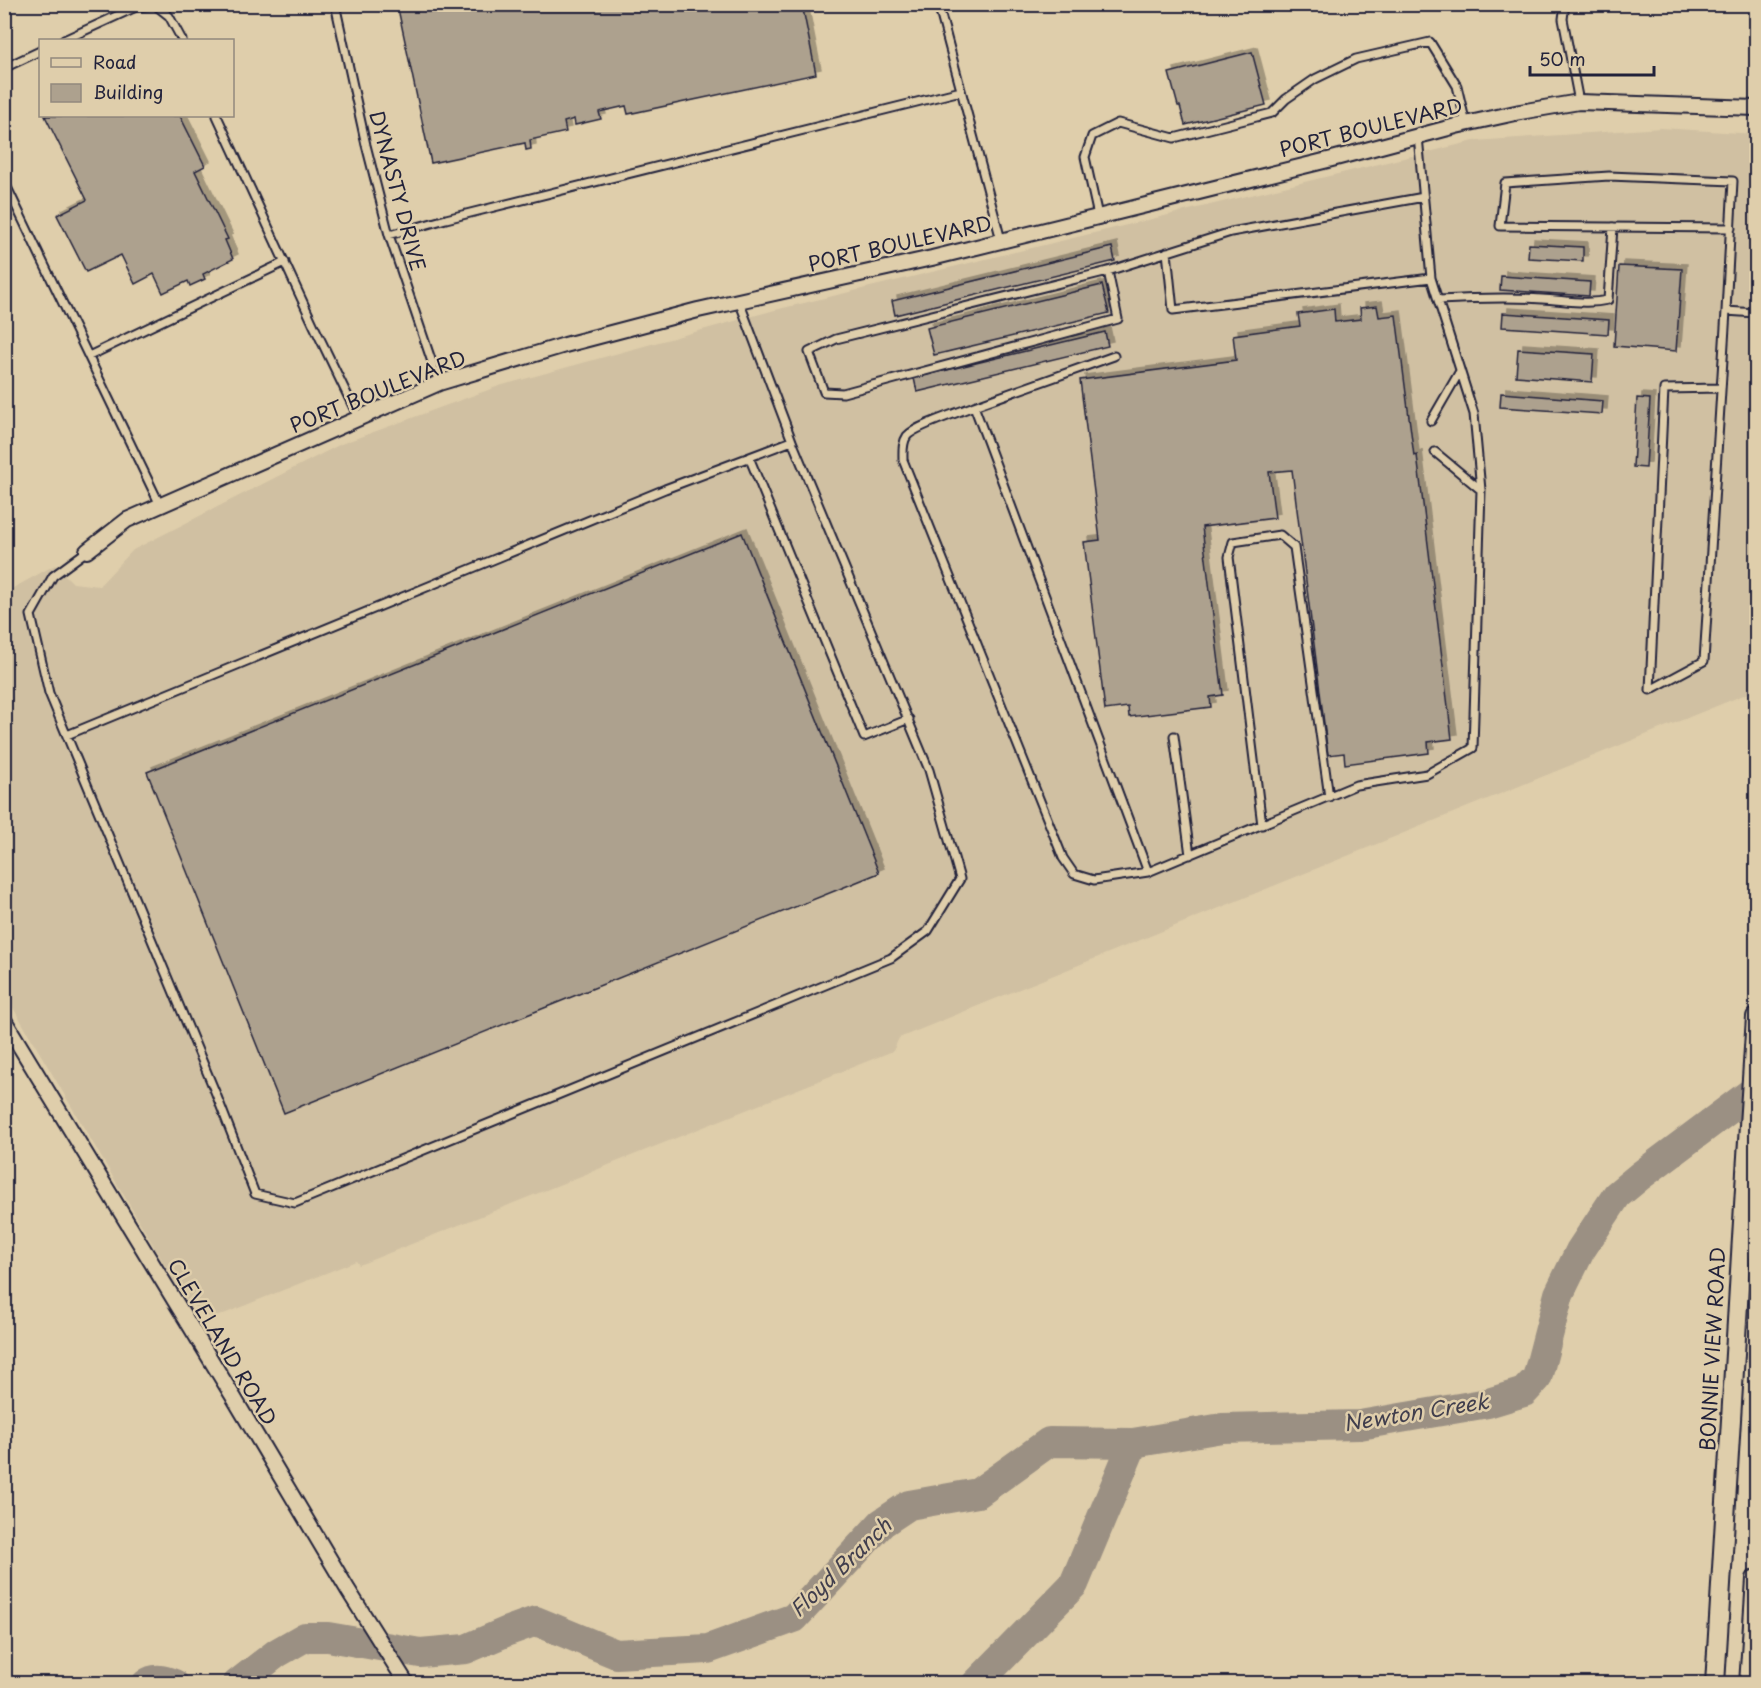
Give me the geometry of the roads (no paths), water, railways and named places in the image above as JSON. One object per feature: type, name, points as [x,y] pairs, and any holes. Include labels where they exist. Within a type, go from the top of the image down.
[{"type":"main road","name":"BONNIE VIEW ROAD","points":[[1715,1683],[1756,1017]]},
{"type":"main road","points":[[1749,1683],[1756,1579]]},
{"type":"street","name":"PORT BOULEVARD","points":[[87,551],[127,520],[439,383],[565,345],[698,310],[932,258],[1520,112],[1580,102],[1756,108]]},
{"type":"street","name":"CLEVELAND ROAD","points":[[4,1020],[406,1683]]},
{"type":"lane","name":"DYNASTY DRIVE","points":[[335,4],[366,145],[389,235],[439,383]]},
{"type":"lane","points":[[938,4],[1001,240]]},
{"type":"lane","points":[[1565,4],[1563,19],[1580,102]]},
{"type":"lane","points":[[66,39],[136,7],[155,5],[169,16],[181,39]]},
{"type":"lane","points":[[1098,216],[1085,157],[1092,136],[1118,123],[1174,138],[1272,113],[1286,99],[1315,79],[1356,59],[1430,42],[1457,86],[1466,124]]},
{"type":"lane","points":[[4,68],[39,51]]},
{"type":"lane","points":[[389,235],[961,91]]},
{"type":"lane","points":[[217,117],[359,418]]},
{"type":"lane","points":[[1114,356],[916,429],[908,436],[903,448],[903,460],[1063,858],[1074,874],[1094,880],[1148,872],[1356,784],[1427,774],[1473,748],[1481,490],[1474,414],[1431,278],[1418,136]]},
{"type":"lane","points":[[1722,388],[1664,389],[1650,690],[1704,661],[1722,388],[1731,228],[1733,181],[1609,176],[1505,183],[1500,226],[1731,228]]},
{"type":"lane","points":[[4,181],[160,506]]},
{"type":"lane","points":[[1108,271],[1118,319],[843,393],[824,392],[809,352],[836,339],[1108,271],[1231,232],[1424,197]]},
{"type":"lane","points":[[1438,300],[1481,297],[1586,302],[1608,300],[1613,227]]},
{"type":"lane","points":[[1167,252],[1173,310],[1431,278]]},
{"type":"lane","points":[[89,356],[285,262]]},
{"type":"lane","points":[[87,551],[53,576],[31,615],[49,693],[216,1094],[255,1194],[295,1203],[891,958],[928,931],[960,879],[929,770],[792,441],[739,301]]},
{"type":"lane","points":[[1726,311],[1756,313]]},
{"type":"lane","points":[[1431,421],[1460,371]]},
{"type":"lane","points":[[974,406],[1148,872]]},
{"type":"lane","points":[[67,735],[665,489],[792,441]]},
{"type":"lane","points":[[1435,452],[1481,490]]},
{"type":"lane","points":[[749,457],[864,736],[909,719]]},
{"type":"lane","points":[[1262,825],[1229,557],[1233,542],[1280,535],[1294,547],[1329,797]]},
{"type":"lane","points":[[1174,736],[1190,855]]},
{"type":"waterway","name":"Newton Creek","points":[[976,1684],[1074,1584],[1133,1443],[1222,1428],[1360,1425],[1488,1403],[1524,1392],[1537,1378],[1559,1294],[1580,1251],[1617,1195],[1756,1089]]},
{"type":"waterway","name":"Floyd Branch","points":[[237,1684],[277,1653],[305,1637],[328,1637],[420,1653],[466,1649],[536,1621],[616,1654],[708,1649],[794,1618],[882,1523],[909,1505],[978,1493],[1049,1442],[1133,1443]]},
{"type":"waterway","name":"Floyd Branch","points":[[146,1684],[156,1680],[174,1684]]}]
